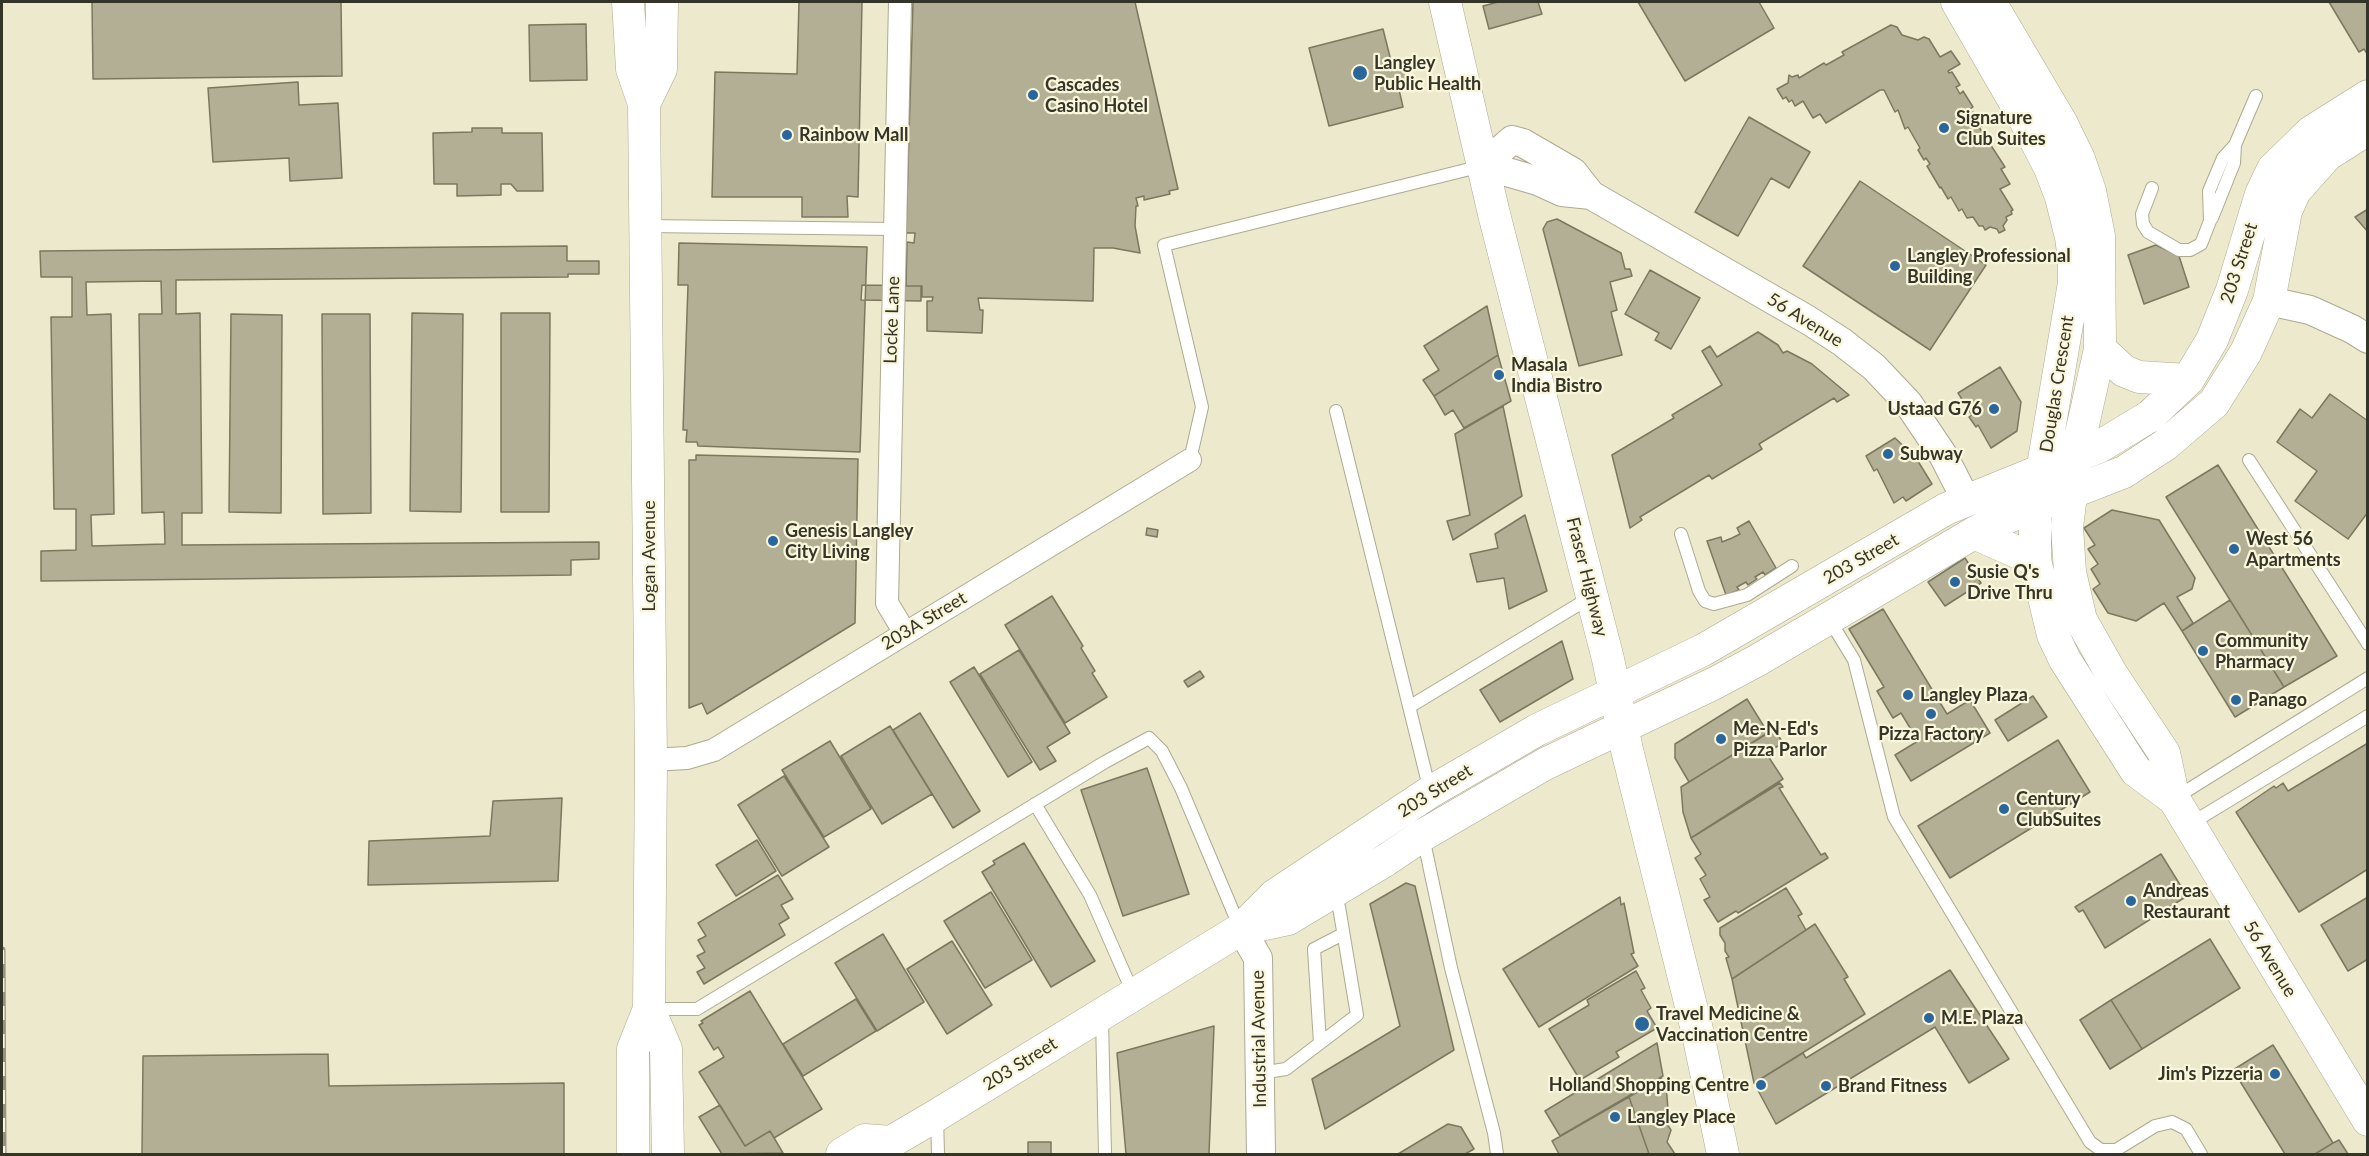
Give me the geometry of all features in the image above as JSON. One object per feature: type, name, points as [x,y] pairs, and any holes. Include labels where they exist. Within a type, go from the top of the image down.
[{"type":"main road","name":"Logan Avenue","points":[[628,2],[632,69],[644,104],[651,759],[649,1009],[633,1050],[633,1155]]},
{"type":"main road","name":"Logan Avenue","points":[[644,104],[661,69],[662,2]]},
{"type":"main road","name":"Fraser Highway","points":[[1445,2],[1698,1034],[1723,1155]]},
{"type":"main road","name":"Douglas Crescent","points":[[1957,2],[2050,168],[2061,197],[2071,237],[2074,283],[2043,469]]},
{"type":"main road","name":"Douglas Crescent","points":[[1990,2],[2062,124],[2079,159],[2090,191],[2099,236],[2100,349],[2076,456]]},
{"type":"main road","name":"203 Street","points":[[842,1155],[866,1140],[889,1148],[937,1115],[1241,929],[1275,895],[1430,792],[1538,730],[1704,650],[1946,509],[2118,438],[2150,416],[2187,380],[2212,340],[2232,290],[2260,194],[2273,169],[2311,132],[2367,96]]},
{"type":"main road","name":"203 Street","points":[[1241,929],[1288,919],[1386,860],[1422,835],[1545,764],[1715,683],[1974,532],[2124,472],[2165,446],[2214,403],[2246,352],[2270,301],[2286,211],[2295,191],[2327,155],[2366,128]]},
{"type":"main road","points":[[2100,349],[2124,371],[2139,377],[2187,380]]},
{"type":"main road","name":"56 Avenue","points":[[2076,456],[2067,527],[2070,572],[2081,620],[2105,663],[2164,753],[2181,812],[2367,1120]]},
{"type":"main road","name":"56 Avenue","points":[[2043,469],[2036,507],[2035,560],[2053,635],[2065,660],[2136,771],[2181,812]]},
{"type":"main road","points":[[1974,532],[2035,560]]},
{"type":"main road","name":"Logan Avenue","points":[[649,1009],[666,1049],[668,1155]]},
{"type":"street","name":"Locke Lane","points":[[900,2],[887,603],[905,633]]},
{"type":"street","name":"56 Avenue","points":[[1484,165],[1512,140],[1523,143],[1573,172],[1591,195],[1808,320],[1874,367],[1904,398],[1943,454],[1966,500]]},
{"type":"street","points":[[2270,301],[2310,309],[2352,329],[2367,339]]},
{"type":"street","name":"203A Street","points":[[651,759],[687,758],[714,750],[1190,460]]},
{"type":"street","name":"Industrial Avenue","points":[[1241,929],[1258,958],[1261,1155]]},
{"type":"lane","points":[[2152,188],[2142,214],[2143,224],[2148,232],[2179,250],[2190,250],[2201,244],[2210,221],[2209,191],[2223,158],[2235,145],[2256,96]]},
{"type":"lane","points":[[1190,460],[1202,407],[1164,245],[1484,165]]},
{"type":"lane","points":[[646,226],[895,229]]},
{"type":"lane","points":[[1336,411],[1430,792]]},
{"type":"lane","points":[[2249,460],[2367,644]]},
{"type":"lane","points":[[1681,534],[1699,591],[1705,601],[1714,604],[1747,595],[1792,566]]},
{"type":"lane","points":[[1409,707],[1592,596]]},
{"type":"lane","points":[[1829,618],[1854,660],[1894,817],[2090,1142],[2101,1150],[2116,1150],[2155,1126],[2172,1122],[2186,1129],[2201,1155]]},
{"type":"lane","points":[[2181,812],[2367,678]]},
{"type":"lane","points":[[2181,812],[2367,716]]},
{"type":"lane","points":[[649,1009],[697,1009],[1035,804],[1149,738],[1161,751],[1181,788],[1241,929]]},
{"type":"lane","points":[[1035,804],[1090,895],[1134,994]]},
{"type":"lane","points":[[1422,835],[1451,968],[1494,1133],[1497,1155]]},
{"type":"lane","points":[[1260,1073],[1286,1069],[1357,1015],[1339,907],[1333,892]]},
{"type":"lane","points":[[1320,1043],[1314,949],[1343,933]]},
{"type":"lane","points":[[1102,1014],[1105,1155]]},
{"type":"lane","points":[[937,1115],[938,1155]]},
{"type":"building","points":[[92,2],[341,2],[342,76],[93,79]]},
{"type":"building","name":"Rainbow Mall","points":[[799,2],[862,2],[858,197],[847,196],[848,217],[802,217],[802,197],[712,197],[715,72],[797,74]]},
{"type":"building","name":"Cascades Casino Hotel","points":[[913,2],[1135,2],[1178,189],[1169,191],[1170,194],[1144,200],[1144,196],[1136,198],[1138,206],[1136,206],[1135,226],[1140,253],[1113,248],[1094,248],[1093,301],[978,298],[980,310],[983,310],[982,333],[927,331],[927,301],[932,301],[933,297],[922,297],[922,286],[906,286],[907,242],[914,243],[915,233],[906,233]]},
{"type":"building","points":[[1498,2],[1538,2],[1542,14],[1489,29],[1483,6]]},
{"type":"building","points":[[1638,2],[1759,2],[1774,28],[1685,81]]},
{"type":"building","points":[[2329,2],[2368,2],[2368,55],[2364,49],[2359,52]]},
{"type":"building","points":[[586,24],[587,80],[530,81],[529,25]]},
{"type":"building","name":"Signature Club Suites","points":[[1891,25],[1897,27],[1902,35],[1918,40],[1924,37],[1929,39],[1940,57],[1951,51],[1960,64],[1948,71],[1952,72],[1960,85],[1956,87],[1960,94],[1963,91],[1973,107],[1967,111],[1970,115],[1973,112],[1981,126],[1979,127],[2005,167],[2001,169],[2010,184],[2000,189],[2013,210],[2012,214],[2006,217],[2007,220],[2003,226],[2005,230],[1999,233],[1997,229],[1990,227],[1985,230],[1973,217],[1967,218],[1962,209],[1959,211],[1951,197],[1948,199],[1927,166],[1930,164],[1926,158],[1924,160],[1908,127],[1905,129],[1898,110],[1895,112],[1884,90],[1880,90],[1826,123],[1820,114],[1813,118],[1803,101],[1795,106],[1792,100],[1789,102],[1786,97],[1783,99],[1777,89],[1788,83],[1789,75],[1792,77],[1798,75],[1799,78],[1824,63],[1826,65],[1844,55],[1842,52]]},
{"type":"building","name":"Langley Public Health","points":[[1383,29],[1392,65],[1403,62],[1408,82],[1398,85],[1403,107],[1329,126],[1309,48]]},
{"type":"building","points":[[298,82],[299,105],[338,103],[342,178],[290,181],[289,158],[213,162],[208,88]]},
{"type":"building","points":[[1749,117],[1810,152],[1789,188],[1771,178],[1738,236],[1695,212]]},
{"type":"building","points":[[472,128],[502,128],[502,133],[542,133],[543,191],[517,191],[511,184],[501,184],[501,195],[457,196],[457,184],[434,184],[433,133],[472,132]]},
{"type":"building","name":"Langley Professional Building","points":[[1860,181],[1986,265],[1930,350],[1803,266]]},
{"type":"building","points":[[2368,209],[2368,232],[2355,217]]},
{"type":"building","points":[[1557,219],[1621,253],[1625,269],[1630,269],[1632,276],[1610,282],[1617,310],[1611,312],[1622,355],[1579,366],[1543,229],[1547,222]]},
{"type":"building","points":[[679,243],[867,247],[860,452],[698,446],[697,442],[686,442],[687,430],[683,430],[688,285],[678,285]]},
{"type":"building","points":[[2156,245],[2179,256],[2189,287],[2144,304],[2128,255]]},
{"type":"building","points":[[567,246],[567,261],[599,261],[599,274],[568,274],[568,277],[176,280],[176,314],[200,313],[202,513],[182,513],[182,545],[599,542],[599,559],[571,560],[571,575],[41,581],[41,551],[76,550],[76,509],[54,509],[51,317],[72,317],[72,277],[41,277],[40,251]],"holes":[[[161,281],[162,314],[139,314],[142,513],[164,512],[165,544],[92,546],[91,515],[114,514],[111,314],[87,315],[86,282]]]},
{"type":"building","points":[[1650,270],[1700,298],[1671,349],[1655,340],[1659,333],[1625,314]]},
{"type":"building","points":[[862,285],[921,286],[921,301],[861,300]]},
{"type":"building","points":[[1487,306],[1498,355],[1434,396],[1423,380],[1439,370],[1424,346]]},
{"type":"building","points":[[412,313],[463,314],[461,512],[410,511]]},
{"type":"building","points":[[501,313],[550,313],[549,512],[501,512]]},
{"type":"building","points":[[231,314],[282,315],[281,513],[229,512]]},
{"type":"building","points":[[322,314],[370,314],[371,513],[323,514]]},
{"type":"building","points":[[1758,332],[1778,345],[1783,353],[1787,351],[1812,364],[1849,395],[1837,402],[1834,398],[1759,444],[1762,449],[1712,479],[1709,475],[1640,517],[1642,520],[1630,528],[1612,455],[1674,418],[1672,415],[1722,385],[1702,351],[1710,346],[1717,357]]},
{"type":"building","points":[[1498,355],[1511,401],[1464,428],[1453,410],[1445,415],[1434,396]]},
{"type":"building","name":"Ustaad G76","points":[[2000,367],[2021,402],[2017,431],[1991,448],[1978,425],[1976,427],[1969,417],[1972,415],[1958,393]]},
{"type":"building","points":[[2330,394],[2368,421],[2368,512],[2348,539],[2295,501],[2317,471],[2277,442],[2300,409],[2312,418]]},
{"type":"building","points":[[1503,406],[1522,496],[1453,540],[1447,521],[1470,515],[1455,434]]},
{"type":"building","points":[[1895,438],[1916,458],[1932,484],[1906,501],[1903,497],[1894,503],[1877,469],[1874,471],[1866,456]]},
{"type":"building","name":"Genesis Langley City Living","points":[[696,455],[858,459],[855,623],[707,714],[702,703],[689,708],[689,460],[696,460]]},
{"type":"building","name":"West 56 Apartments","points":[[2218,465],[2337,656],[2284,687],[2166,497]]},
{"type":"building","points":[[2112,510],[2159,520],[2195,578],[2192,589],[2177,597],[2193,623],[2182,631],[2164,603],[2136,621],[2108,613],[2093,589],[2100,584],[2091,569],[2098,564],[2088,549],[2095,545],[2084,528]]},
{"type":"building","points":[[1525,515],[1547,591],[1509,609],[1504,578],[1477,582],[1470,554],[1498,548],[1495,534]]},
{"type":"building","points":[[1749,521],[1776,568],[1765,575],[1763,572],[1748,585],[1746,582],[1737,587],[1739,590],[1726,595],[1707,541],[1721,537],[1722,542],[1732,538],[1740,534],[1737,528]]},
{"type":"building","points":[[1147,528],[1158,530],[1157,537],[1146,535]]},
{"type":"building","name":"Susie Q's Drive Thru","points":[[1965,558],[1981,583],[1945,606],[1928,582]]},
{"type":"building","points":[[1052,596],[1083,646],[1081,648],[1095,671],[1092,673],[1107,697],[1065,723],[1005,625]]},
{"type":"building","points":[[2230,600],[2284,687],[2235,717],[2182,631]]},
{"type":"building","name":"Langley Plaza","points":[[1883,609],[1947,714],[1970,700],[1990,733],[1911,781],[1895,755],[1918,741],[1901,713],[1893,718],[1877,691],[1884,687],[1849,629]]},
{"type":"building","points":[[1562,641],[1573,679],[1500,722],[1480,690]]},
{"type":"building","points":[[1019,650],[1070,733],[1047,747],[1056,761],[1040,770],[980,674]]},
{"type":"building","points":[[974,667],[1032,762],[1008,777],[950,682]]},
{"type":"building","points":[[1200,671],[1204,677],[1188,687],[1184,681]]},
{"type":"building","points":[[2033,696],[2047,717],[2008,741],[1995,720]]},
{"type":"building","name":"Me-N-Ed's Pizza Parlor","points":[[1747,699],[1768,733],[1689,782],[1675,758],[1675,744]]},
{"type":"building","points":[[920,713],[980,811],[953,828],[893,730]]},
{"type":"building","points":[[890,726],[932,794],[882,824],[841,756]]},
{"type":"building","points":[[1774,729],[1783,743],[1766,753],[1783,779],[1691,838],[1683,812],[1681,787]]},
{"type":"building","name":"Century ClubSuites","points":[[2058,740],[2090,792],[1950,878],[1918,826]]},
{"type":"building","points":[[830,741],[871,809],[824,837],[782,770]]},
{"type":"building","points":[[2368,743],[2368,869],[2299,912],[2236,812],[2274,786],[2276,788],[2283,783],[2288,791]]},
{"type":"building","points":[[1147,768],[1189,894],[1123,916],[1081,790]]},
{"type":"building","points":[[784,776],[829,847],[782,876],[738,805]]},
{"type":"building","points":[[1780,783],[1783,787],[1779,788],[1821,855],[1825,853],[1828,858],[1738,913],[1736,911],[1718,922],[1704,900],[1710,897],[1700,879],[1706,875],[1695,858],[1701,854],[1691,838]]},
{"type":"building","points":[[562,798],[558,881],[368,885],[369,841],[490,836],[493,801]]},
{"type":"building","points":[[757,840],[776,871],[736,896],[716,865]]},
{"type":"building","points":[[1024,843],[1095,961],[1051,987],[982,872],[995,864],[993,861]]},
{"type":"building","name":"Andreas Restaurant","points":[[2161,854],[2187,896],[2105,948],[2083,910],[2079,912],[2075,907]]},
{"type":"building","points":[[778,875],[793,899],[781,905],[789,918],[779,924],[785,935],[704,984],[697,972],[705,968],[697,956],[705,952],[698,940],[706,936],[698,923]]},
{"type":"building","points":[[1406,883],[1415,886],[1454,1050],[1325,1129],[1312,1079],[1400,1026],[1370,904]]},
{"type":"building","points":[[1786,888],[1802,914],[1798,916],[1806,930],[1732,979],[1726,958],[1729,957],[1720,935],[1720,928]]},
{"type":"building","points":[[991,892],[1032,960],[985,988],[944,921]]},
{"type":"building","points":[[1620,897],[1621,905],[1624,903],[1634,953],[1631,954],[1638,966],[1539,1027],[1503,969]]},
{"type":"building","points":[[2368,897],[2368,959],[2348,971],[2321,925]]},
{"type":"building","points":[[1815,924],[1848,977],[1844,979],[1865,1014],[1754,1083],[1732,979]]},
{"type":"building","points":[[883,934],[924,1002],[877,1031],[835,963]]},
{"type":"building","points":[[2210,939],[2240,988],[2142,1049],[2111,1000]]},
{"type":"building","points":[[952,941],[992,1005],[947,1034],[907,969]]},
{"type":"building","points":[[1950,970],[2009,1059],[1969,1083],[1935,1027],[1776,1124],[1754,1083],[1803,1053],[1806,1058]]},
{"type":"building","points":[[1636,971],[1645,988],[1641,990],[1651,1008],[1647,1011],[1657,1028],[1616,1052],[1619,1057],[1580,1080],[1549,1029],[1589,1005],[1587,1000]]},
{"type":"building","points":[[750,991],[822,1109],[774,1138],[770,1131],[745,1146],[699,1072],[724,1057],[718,1047],[714,1050],[699,1025],[703,1023],[701,1021]]},
{"type":"building","points":[[856,999],[876,1031],[803,1076],[783,1044]]},
{"type":"building","points":[[2111,1000],[2142,1049],[2110,1069],[2080,1020]]},
{"type":"building","points":[[1214,1026],[1209,1154],[1126,1154],[1117,1053]]},
{"type":"building","points":[[1657,1043],[1663,1076],[1560,1136],[1545,1111]]},
{"type":"building","points":[[2273,1045],[2333,1143],[2315,1154],[2285,1154],[2233,1070]]},
{"type":"building","points":[[328,1054],[329,1086],[564,1083],[564,1154],[142,1154],[143,1056]]},
{"type":"building","points":[[1661,1078],[1666,1085],[1668,1109],[1665,1121],[1671,1130],[1667,1142],[1675,1154],[1649,1154],[1629,1097]]},
{"type":"building","name":"Langley Place","points":[[1629,1097],[1649,1154],[1559,1154],[1552,1141]]},
{"type":"building","points":[[720,1105],[745,1146],[770,1131],[783,1153],[722,1154],[699,1117]]},
{"type":"building","points":[[1448,1124],[1461,1127],[1474,1149],[1465,1154],[1398,1154]]},
{"type":"building","points":[[2339,1140],[2348,1154],[2315,1154],[2333,1143]]},
{"type":"building","points":[[1028,1142],[1051,1142],[1051,1154],[1028,1154]]},
{"type":"railway","points":[[2,950],[3,1154]]},
{"type":"place","name":"Langley Public Health","points":[[1360,73]]},
{"type":"place","name":"Cascades Casino Hotel","points":[[1033,95]]},
{"type":"place","name":"Signature Club Suites","points":[[1944,128]]},
{"type":"place","name":"Rainbow Mall","points":[[787,135]]},
{"type":"place","name":"Langley Professional Building","points":[[1895,266]]},
{"type":"place","name":"Masala India Bistro","points":[[1499,375]]},
{"type":"place","name":"Ustaad G76","points":[[1994,409]]},
{"type":"place","name":"Subway","points":[[1888,454]]},
{"type":"place","name":"Genesis Langley City Living","points":[[773,541]]},
{"type":"place","name":"West 56 Apartments","points":[[2234,549]]},
{"type":"place","name":"Susie Q's Drive Thru","points":[[1955,582]]},
{"type":"place","name":"Community Pharmacy","points":[[2203,651]]},
{"type":"place","name":"Langley Plaza","points":[[1908,695]]},
{"type":"place","name":"Panago","points":[[2236,700]]},
{"type":"place","name":"Pizza Factory","points":[[1931,714]]},
{"type":"place","name":"Me-N-Ed's Pizza Parlor","points":[[1721,739]]},
{"type":"place","name":"Century ClubSuites","points":[[2004,809]]},
{"type":"place","name":"Andreas Restaurant","points":[[2131,901]]},
{"type":"place","name":"M.E. Plaza","points":[[1929,1018]]},
{"type":"place","name":"Travel Medicine & Vaccination Centre","points":[[1642,1024]]},
{"type":"place","name":"Jim's Pizzeria","points":[[2275,1074]]},
{"type":"place","name":"Holland Shopping Centre","points":[[1761,1085]]},
{"type":"place","name":"Brand Fitness","points":[[1826,1086]]},
{"type":"place","name":"Langley Place","points":[[1615,1117]]}]
